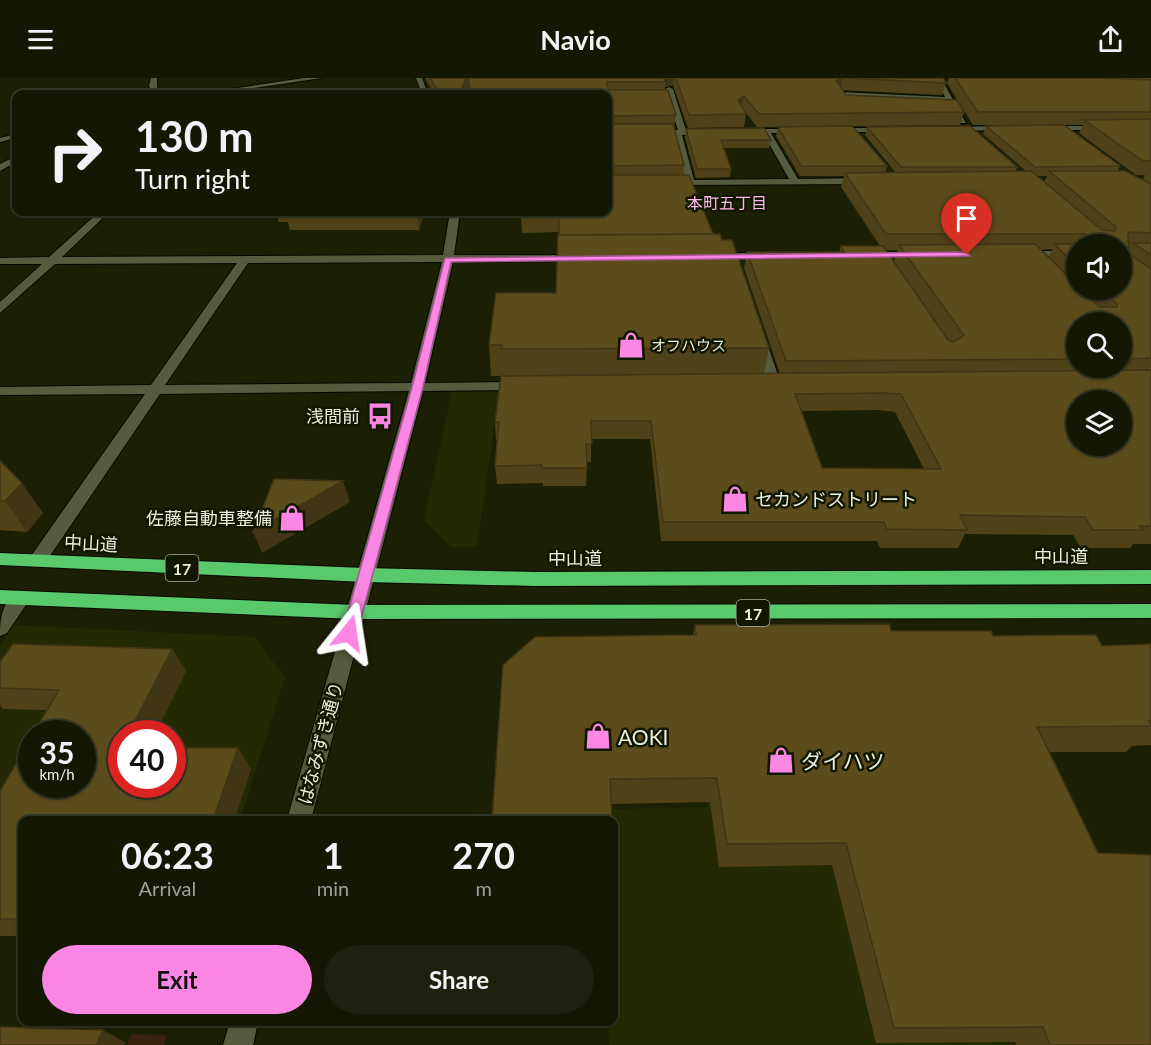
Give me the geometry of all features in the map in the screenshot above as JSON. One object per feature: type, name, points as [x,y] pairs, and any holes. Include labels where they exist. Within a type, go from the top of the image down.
[{"type":"highway","name":"中山道","points":[[0,559],[365,575],[536,579],[1151,577]]},
{"type":"highway","name":"17","points":[[0,597],[355,612],[1151,611]]},
{"type":"street","points":[[241,90],[319,78]]},
{"type":"street","points":[[931,78],[942,79],[955,108],[969,129],[977,136]]},
{"type":"street","points":[[669,89],[690,183]]},
{"type":"street","points":[[950,99],[840,94],[843,103],[955,108]]},
{"type":"street","points":[[661,98],[671,98]]},
{"type":"street","points":[[745,118],[753,131]]},
{"type":"street","points":[[934,129],[1021,128]]},
{"type":"street","points":[[1032,128],[1151,128]]},
{"type":"street","points":[[1062,128],[1080,141]]},
{"type":"street","points":[[820,130],[899,129]]},
{"type":"street","points":[[729,132],[809,130]]},
{"type":"street","points":[[852,130],[860,138]]},
{"type":"street","points":[[766,131],[795,181]]},
{"type":"street","points":[[612,133],[718,132]]},
{"type":"street","points":[[654,184],[873,181]]},
{"type":"street","points":[[0,309],[100,216]]},
{"type":"street","name":"はなみずき通り","points":[[300,816],[417,387],[448,260],[454,216]]},
{"type":"street","points":[[1008,254],[1066,254]]},
{"type":"street","points":[[1032,254],[1047,270]]},
{"type":"street","points":[[698,256],[734,261],[778,256]]},
{"type":"street","points":[[0,261],[243,262],[595,258]]},
{"type":"street","points":[[37,561],[243,262]]},
{"type":"street","points":[[753,320],[774,384]]},
{"type":"street","points":[[0,391],[536,386]]},
{"type":"street","points":[[0,628],[21,599]]},
{"type":"street","points":[[238,1045],[243,1026]]},
{"type":"shaded area","points":[[452,392],[499,392],[477,547],[451,547],[424,520]]},
{"type":"shaded area","points":[[14,625],[254,637],[285,677],[241,816],[18,816],[18,827],[0,860],[0,646]]},
{"type":"shaded area","points":[[686,651],[878,651],[1014,1045],[609,1045],[608,1026],[618,1026],[618,816],[613,816],[613,809],[708,807]]},
{"type":"shaded area","points":[[131,1034],[167,1035],[164,1045],[127,1045]]},
{"type":"building","points":[[430,78],[466,78],[462,90],[438,90]]},
{"type":"building","points":[[468,78],[664,78],[665,82],[607,82],[608,90],[470,90]]},
{"type":"building","points":[[676,78],[843,78],[836,81],[846,95],[957,100],[964,112],[759,114],[744,96],[738,100],[746,114],[689,115]]},
{"type":"building","points":[[844,78],[943,78],[946,83]]},
{"type":"building","points":[[955,78],[1151,80],[1151,112],[978,112]]},
{"type":"building","points":[[612,90],[668,90],[676,115],[612,116]]},
{"type":"building","points":[[1151,119],[1151,161],[1143,161],[1084,120]]},
{"type":"building","points":[[612,124],[673,124],[684,165],[612,166]]},
{"type":"building","points":[[1064,125],[1120,166],[1035,167],[986,126]]},
{"type":"building","points":[[852,126],[887,166],[801,166],[778,127]]},
{"type":"building","points":[[970,126],[1017,167],[901,167],[867,127]]},
{"type":"building","points":[[764,128],[771,140],[721,140],[731,169],[697,169],[686,129]]},
{"type":"building","points":[[1031,171],[1102,230],[1115,231],[1116,227],[1049,171],[1125,171],[1151,184],[1151,233],[886,234],[845,173]]},
{"type":"building","points":[[612,175],[689,175],[713,234],[559,235],[559,217],[521,217],[612,216]]},
{"type":"building","points":[[720,234],[722,240],[732,240],[769,348],[501,349],[502,345],[489,345],[496,293],[556,293],[558,235]]},
{"type":"building","points":[[1133,243],[1151,243],[1151,255]]},
{"type":"building","points":[[1035,244],[1066,274],[1066,300],[1093,300],[1100,307],[1117,307],[1113,300],[1132,300],[1132,256],[1151,269],[1151,358],[1132,359],[1132,312],[1066,312],[1066,359],[786,361],[747,252],[844,252],[841,246],[883,246],[948,340],[954,342],[964,335],[899,245]]},
{"type":"building","points":[[1054,244],[1066,244],[1066,255]]},
{"type":"building","points":[[1132,370],[1151,370],[1151,526],[1140,526],[1143,530],[1093,530],[1085,517],[960,515],[967,530],[887,529],[884,522],[663,522],[651,421],[591,421],[592,444],[586,444],[587,468],[542,468],[542,465],[495,466],[499,422],[495,422],[501,376],[1066,371],[1066,378],[1132,378]],"holes":[[[795,394],[901,394],[941,469],[822,468]]]},
{"type":"building","points":[[0,461],[22,483],[5,501],[0,501]]},
{"type":"building","points":[[274,479],[343,481],[253,532]]},
{"type":"building","points":[[889,624],[891,631],[991,631],[993,636],[1096,635],[1102,646],[1151,644],[1151,721],[1149,721],[1151,726],[1037,727],[1098,853],[1151,855],[1151,1045],[1050,1045],[1043,1027],[894,1028],[846,843],[727,844],[717,778],[610,779],[612,816],[492,816],[503,665],[535,637],[696,635],[695,625]]},
{"type":"building","points":[[13,644],[172,649],[135,720],[108,720],[108,798],[186,798],[186,748],[238,748],[214,816],[18,816],[18,919],[0,919],[0,791],[18,761],[18,798],[96,798],[96,720],[41,720],[59,690],[0,688],[0,662]]},
{"type":"building","points":[[0,1027],[103,1030],[96,1045],[0,1045]]},
{"type":"place","name":"オフハウス","points":[[631,345]]},
{"type":"place","name":"浅間前","points":[[380,416]]},
{"type":"place","name":"セカンドストリート","points":[[735,499]]},
{"type":"place","name":"佐藤自動車整備","points":[[292,518]]},
{"type":"place","name":"AOKI","points":[[598,736]]},
{"type":"place","name":"ダイハツ","points":[[781,760]]},
{"type":"district","name":"本町五丁目","points":[[727,202]]},
{"type":"route","points":[[349,633],[417,387],[448,260],[967,255]]}]
